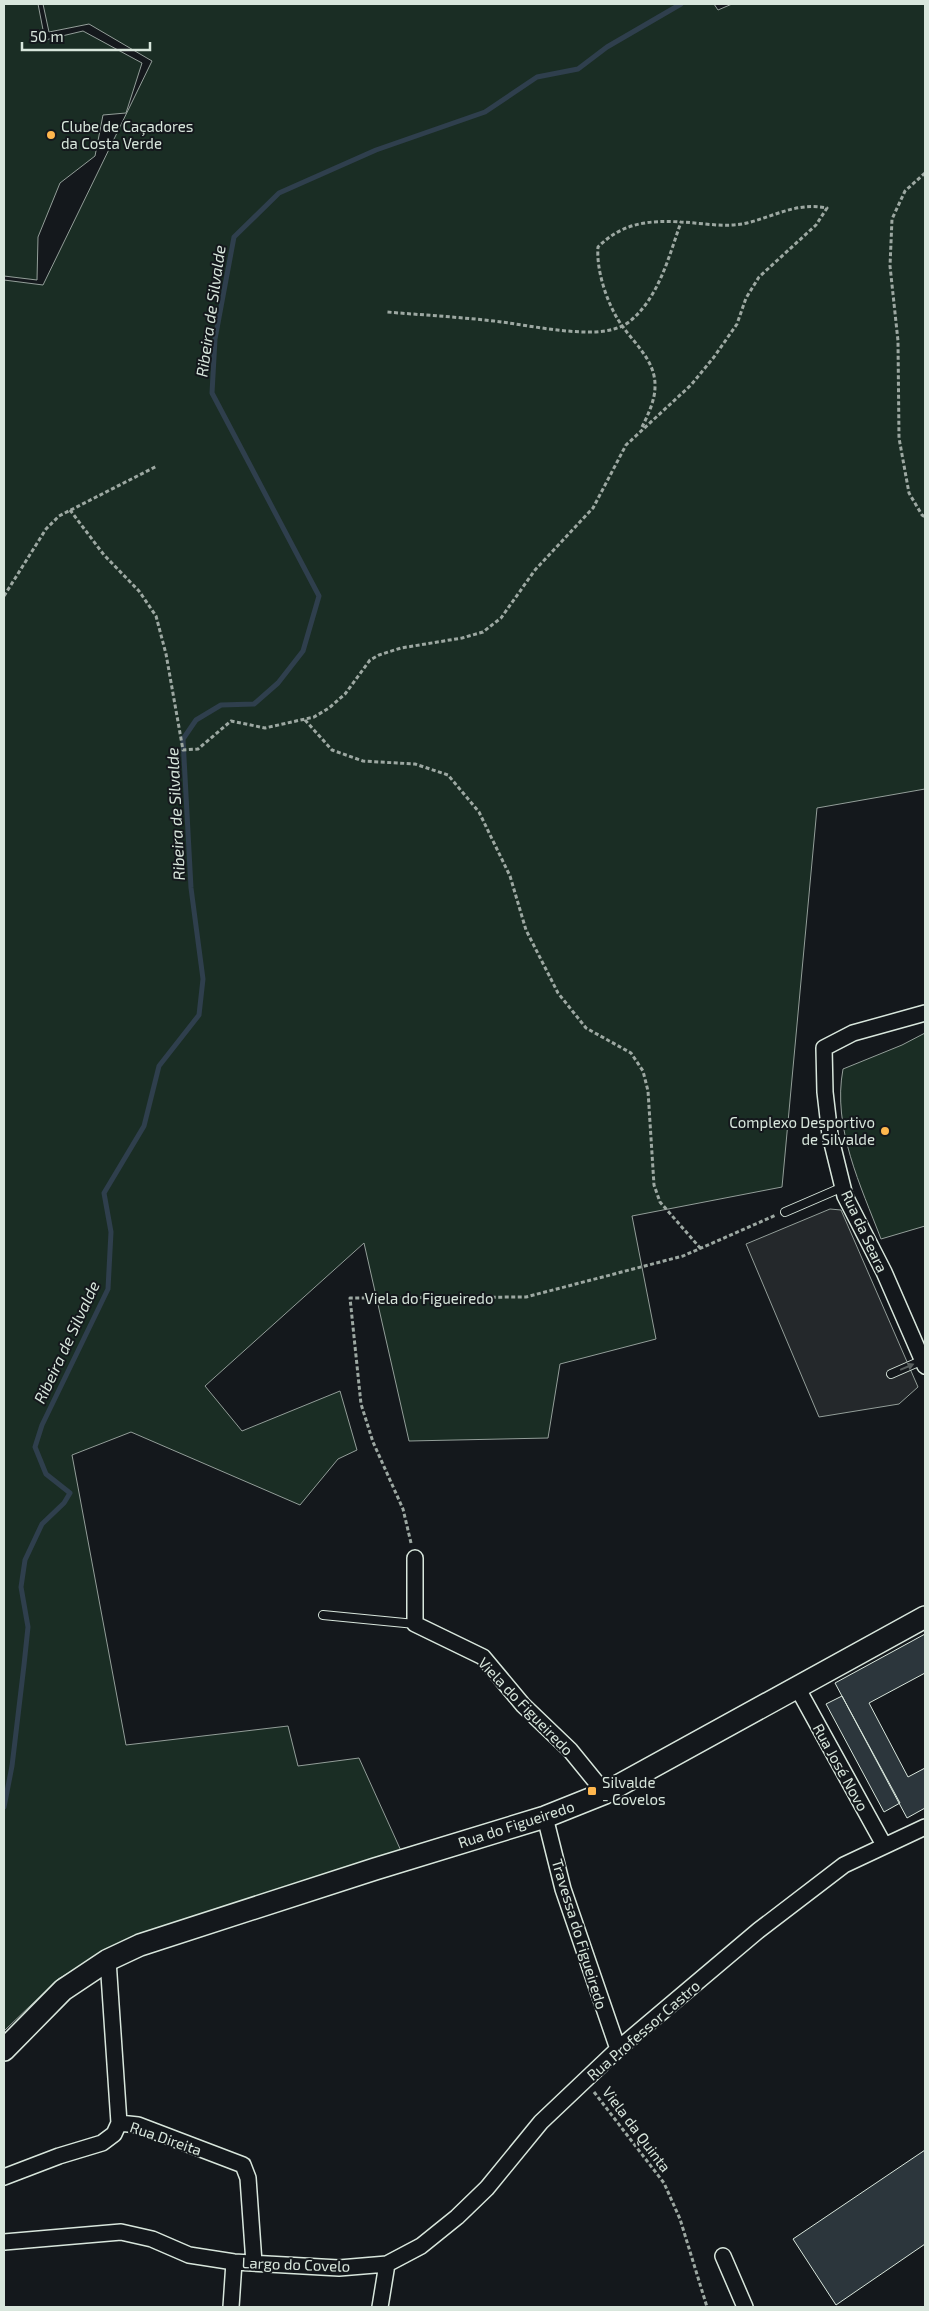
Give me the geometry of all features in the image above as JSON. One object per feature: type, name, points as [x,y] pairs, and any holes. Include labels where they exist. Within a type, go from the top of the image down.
[{"type":"main road","name":"Rua do Figueiredo","points":[[4,2050],[63,1990],[108,1960],[140,1945],[375,1869],[545,1817],[605,1792],[798,1689],[925,1618]]},
{"type":"street","name":"Rua da Seara","points":[[924,1363],[884,1272],[845,1196],[830,1135],[825,1092],[824,1048],[854,1033],[925,1014]]},
{"type":"street","points":[[415,1558],[416,1624]]},
{"type":"street","name":"Viela do Figueiredo","points":[[416,1624],[483,1657],[523,1705],[570,1750],[605,1792]]},
{"type":"street","name":"Rua José Novo","points":[[798,1689],[884,1845]]},
{"type":"street","name":"Travessa do Figueiredo","points":[[545,1817],[563,1890],[618,2050]]},
{"type":"street","name":"Rua Professor Castro","points":[[387,2264],[421,2246],[457,2217],[487,2188],[541,2122],[618,2050],[803,1895],[844,1865],[925,1827]]},
{"type":"street","points":[[108,1960],[119,2122]]},
{"type":"street","name":"Rua Direita","points":[[4,2177],[59,2156],[102,2144],[114,2134],[119,2122],[138,2125],[243,2165],[248,2178],[254,2263]]},
{"type":"street","name":"Largo do Covelo","points":[[4,2242],[122,2232],[152,2239],[189,2255],[234,2262],[339,2268],[387,2264]]},
{"type":"street","points":[[723,2256],[745,2307]]},
{"type":"street","points":[[231,2307],[234,2262]]},
{"type":"street","points":[[380,2307],[387,2264]]},
{"type":"lane","points":[[785,1212],[843,1187]]},
{"type":"lane","points":[[891,1374],[924,1363]]},
{"type":"lane","points":[[323,1615],[416,1624]]},
{"type":"path","points":[[925,172],[905,191],[892,219],[890,266],[898,341],[899,438],[909,493],[925,517]]},
{"type":"path","points":[[70,510],[104,555],[139,590],[156,616],[166,654],[183,750],[198,749],[231,722],[238,721],[264,728],[314,717],[345,694],[370,660],[380,654],[483,632],[501,618],[535,570],[593,508],[626,445],[691,385],[714,357],[737,324],[746,298],[759,277],[816,225],[827,208],[816,206],[791,208],[747,223],[728,225],[655,220],[627,226],[609,236],[598,247],[597,261],[605,291],[622,326],[643,350],[651,366],[656,386],[650,411],[641,430]]},
{"type":"path","points":[[387,312],[595,332],[612,330],[622,326],[643,308],[657,287],[681,222]]},
{"type":"path","points":[[4,596],[46,528],[59,516],[157,466]]},
{"type":"path","points":[[305,720],[332,750],[363,761],[416,764],[448,774],[478,812],[510,876],[526,930],[558,992],[586,1028],[630,1053],[643,1071],[648,1091],[654,1185],[660,1202],[701,1248]]},
{"type":"path","name":"Viela do Figueiredo","points":[[415,1558],[403,1509],[373,1442],[361,1404],[350,1298],[526,1297],[683,1256],[785,1212]]},
{"type":"path","name":"Viela da Quinta","points":[[586,2080],[608,2113],[639,2148],[664,2183],[680,2219],[707,2307]]},
{"type":"green space","name":"Clube de Caçadores da Costa Verde","points":[[4,4],[38,4],[45,40],[83,31],[142,63],[126,113],[103,115],[95,156],[60,183],[38,237],[37,280],[4,276]]},
{"type":"green space","points":[[43,4],[714,4],[718,10],[732,4],[925,4],[925,789],[817,808],[782,1187],[632,1216],[656,1339],[560,1364],[548,1438],[409,1441],[364,1243],[205,1386],[242,1431],[340,1391],[357,1450],[338,1459],[300,1505],[131,1432],[72,1455],[126,1745],[288,1726],[298,1766],[359,1758],[402,1853],[135,1935],[58,1979],[4,2031],[4,280],[43,285],[152,61],[89,24],[49,32]]},
{"type":"green space","name":"Complexo Desportivo de Silvalde","points":[[925,1033],[925,1226],[881,1239],[857,1177],[845,1135],[841,1113],[843,1069],[902,1045]]},
{"type":"shaded area","points":[[830,1209],[841,1210],[918,1387],[899,1404],[819,1417],[746,1244]]},
{"type":"building","points":[[925,1634],[925,1673],[869,1703],[908,1777],[925,1768],[925,1808],[907,1818],[835,1683]]},
{"type":"building","points":[[842,1696],[900,1803],[884,1812],[826,1704]]},
{"type":"building","points":[[925,2150],[925,2244],[836,2305],[793,2239]]},
{"type":"waterway","name":"Ribeira de Silvalde","points":[[4,1807],[12,1766],[28,1627],[21,1587],[25,1560],[42,1524],[64,1503],[70,1493],[46,1474],[35,1447],[42,1425],[108,1289],[111,1232],[104,1193],[144,1126],[159,1066],[199,1015],[203,979],[191,888],[183,739],[196,720],[221,705],[254,704],[278,683],[303,651],[319,596],[212,393],[215,339],[234,237],[279,193],[376,150],[485,112],[537,77],[578,69],[607,47],[681,4]]},
{"type":"place","name":"Clube de Caçadores da Costa Verde","points":[[51,135]]},
{"type":"place","name":"Complexo Desportivo de Silvalde","points":[[885,1131]]},
{"type":"place","name":"Silvalde - Covelos","points":[[592,1791]]}]
